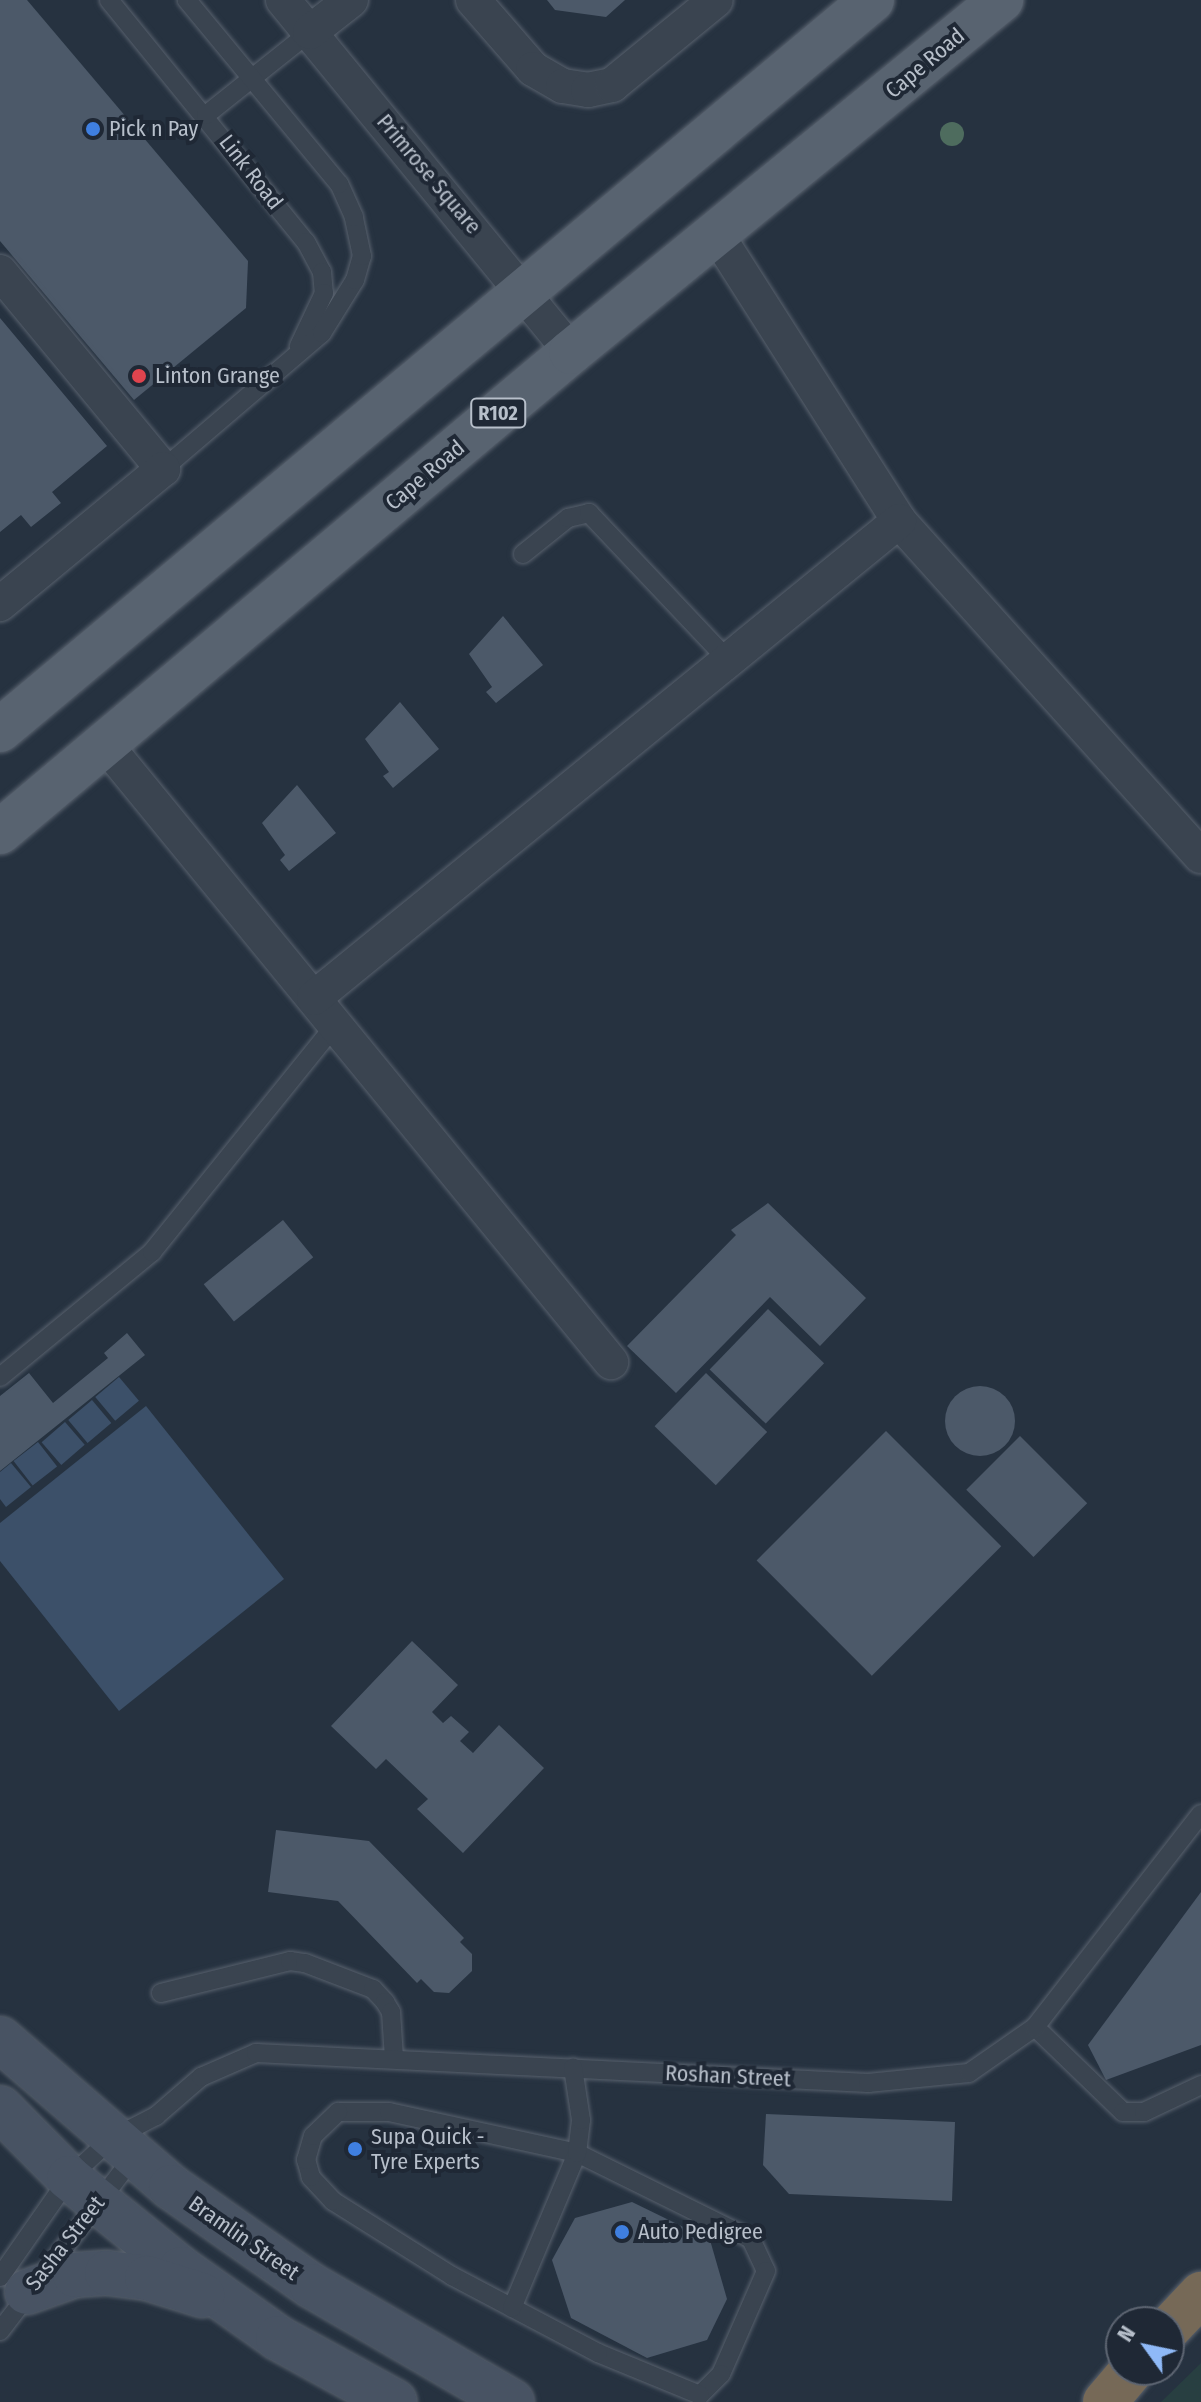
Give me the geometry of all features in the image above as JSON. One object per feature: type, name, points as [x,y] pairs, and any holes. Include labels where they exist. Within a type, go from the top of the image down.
[{"type":"highway","points":[[1185,2311],[1201,2294]]},
{"type":"highway","points":[[1105,2402],[1118,2386]]},
{"type":"main road","points":[[0,730],[527,293],[872,0]]},
{"type":"main road","name":"Cape Road","points":[[0,832],[571,352],[1001,0]]},
{"type":"main road","name":"Bramlin Street","points":[[0,2039],[122,2148],[312,2286],[512,2402]]},
{"type":"main road","points":[[0,2108],[84,2190],[234,2307],[278,2338],[395,2402]]},
{"type":"main road","points":[[13,2285],[107,2273],[147,2278],[234,2307]]},
{"type":"street","name":"Primrose Square","points":[[283,0],[527,293],[571,352]]},
{"type":"street","points":[[310,32],[351,0]]},
{"type":"street","points":[[473,0],[533,69],[563,86],[588,90],[612,85],[716,0]]},
{"type":"street","points":[[717,235],[899,521],[1201,856]]},
{"type":"street","points":[[0,272],[163,469]]},
{"type":"street","name":"Link Road","points":[[0,604],[163,469]]},
{"type":"street","points":[[314,998],[899,521]]},
{"type":"street","points":[[105,744],[611,1362]]},
{"type":"lane","name":"Link Road","points":[[109,0],[206,115],[306,242],[322,272],[321,305],[289,362]]},
{"type":"lane","name":"Link Road","points":[[163,469],[322,333],[340,307],[362,256],[354,217],[339,184],[187,0]]},
{"type":"lane","points":[[206,115],[249,76],[310,32]]},
{"type":"lane","points":[[523,554],[568,518],[589,513],[729,661]]},
{"type":"lane","points":[[0,1377],[152,1252],[336,1024]]},
{"type":"lane","name":"Roshan Street","points":[[84,2190],[122,2148],[201,2077],[256,2053],[902,2084],[969,2073],[1035,2027],[1201,1814]]},
{"type":"lane","points":[[161,1993],[290,1961],[305,1963],[373,1989],[391,2012],[394,2058]]},
{"type":"lane","points":[[1035,2027],[1123,2112],[1144,2112],[1201,2085]]},
{"type":"lane","points":[[512,2308],[577,2153],[581,2120],[573,2068]]},
{"type":"lane","points":[[338,2112],[389,2112],[577,2153],[751,2239],[766,2271],[721,2374],[700,2395],[598,2353],[512,2308],[333,2201],[311,2177],[306,2160],[313,2136],[338,2112]]},
{"type":"lane","name":"Roshan Street","points":[[122,2148],[156,2116]]},
{"type":"lane","name":"Sasha Street","points":[[13,2285],[84,2190],[122,2148]]},
{"type":"lane","name":"Sasha Street","points":[[0,2331],[13,2285],[84,2190]]},
{"type":"green space","points":[[1201,2363],[1201,2402],[1161,2402],[1177,2386],[1185,2386],[1185,2379]]},
{"type":"water","points":[[119,1377],[139,1401],[115,1421],[95,1397]]},
{"type":"water","points":[[92,1400],[111,1423],[88,1443],[68,1420]]},
{"type":"water","points":[[146,1406],[284,1579],[119,1711],[0,1561],[0,1523]]},
{"type":"water","points":[[65,1422],[85,1445],[61,1465],[42,1442]]},
{"type":"water","points":[[38,1442],[57,1466],[33,1486],[14,1461]]},
{"type":"water","points":[[11,1463],[31,1487],[6,1507],[0,1499],[0,1472]]},
{"type":"building","points":[[0,0],[27,0],[248,261],[246,308],[134,400],[0,241]]},
{"type":"building","points":[[547,0],[625,0],[606,17],[555,10]]},
{"type":"building","points":[[0,318],[107,446],[52,492],[61,503],[31,527],[21,515],[0,532]]},
{"type":"building","points":[[503,616],[543,665],[496,703],[486,692],[492,687],[469,654]]},
{"type":"building","points":[[400,702],[439,749],[393,788],[383,776],[389,772],[365,739]]},
{"type":"building","points":[[297,785],[336,833],[289,871],[280,860],[285,855],[262,823]]},
{"type":"building","points":[[768,1203],[866,1298],[820,1346],[770,1297],[676,1393],[627,1346],[736,1235],[731,1230]]},
{"type":"building","points":[[283,1220],[313,1257],[234,1321],[204,1284]]},
{"type":"building","points":[[768,1309],[824,1363],[766,1424],[710,1369]]},
{"type":"building","points":[[127,1333],[145,1355],[0,1471],[0,1396],[29,1373],[53,1403],[108,1358],[104,1353]]},
{"type":"building","points":[[706,1373],[767,1432],[716,1485],[655,1426]]},
{"type":"building","points":[[987,1386],[1009,1401],[1015,1421],[1013,1435],[1005,1446],[994,1454],[973,1456],[955,1446],[947,1435],[945,1414],[955,1396],[966,1388]]},
{"type":"building","points":[[886,1431],[1001,1546],[872,1676],[757,1560]]},
{"type":"building","points":[[1020,1436],[1087,1503],[1033,1557],[966,1490]]},
{"type":"building","points":[[412,1641],[458,1685],[432,1712],[443,1723],[451,1716],[469,1732],[460,1741],[473,1753],[499,1725],[544,1768],[463,1853],[417,1809],[428,1799],[386,1759],[376,1769],[331,1726]]},
{"type":"building","points":[[276,1830],[369,1841],[464,1938],[460,1942],[472,1954],[472,1971],[449,1993],[434,1992],[421,1979],[417,1983],[338,1901],[268,1892]]},
{"type":"building","points":[[1201,1892],[1201,2045],[1106,2080],[1088,2045]]},
{"type":"building","points":[[766,2114],[955,2122],[952,2201],[789,2194],[763,2165]]},
{"type":"building","points":[[632,2202],[710,2240],[727,2299],[707,2340],[647,2358],[571,2318],[552,2260],[575,2218]]},
{"type":"place","name":"Pick n Pay","points":[[93,129]]},
{"type":"place","name":"Linton Grange","points":[[139,376]]},
{"type":"place","name":"Supa Quick - Tyre Experts","points":[[355,2149]]},
{"type":"place","name":"Auto Pedigree","points":[[622,2232]]}]
